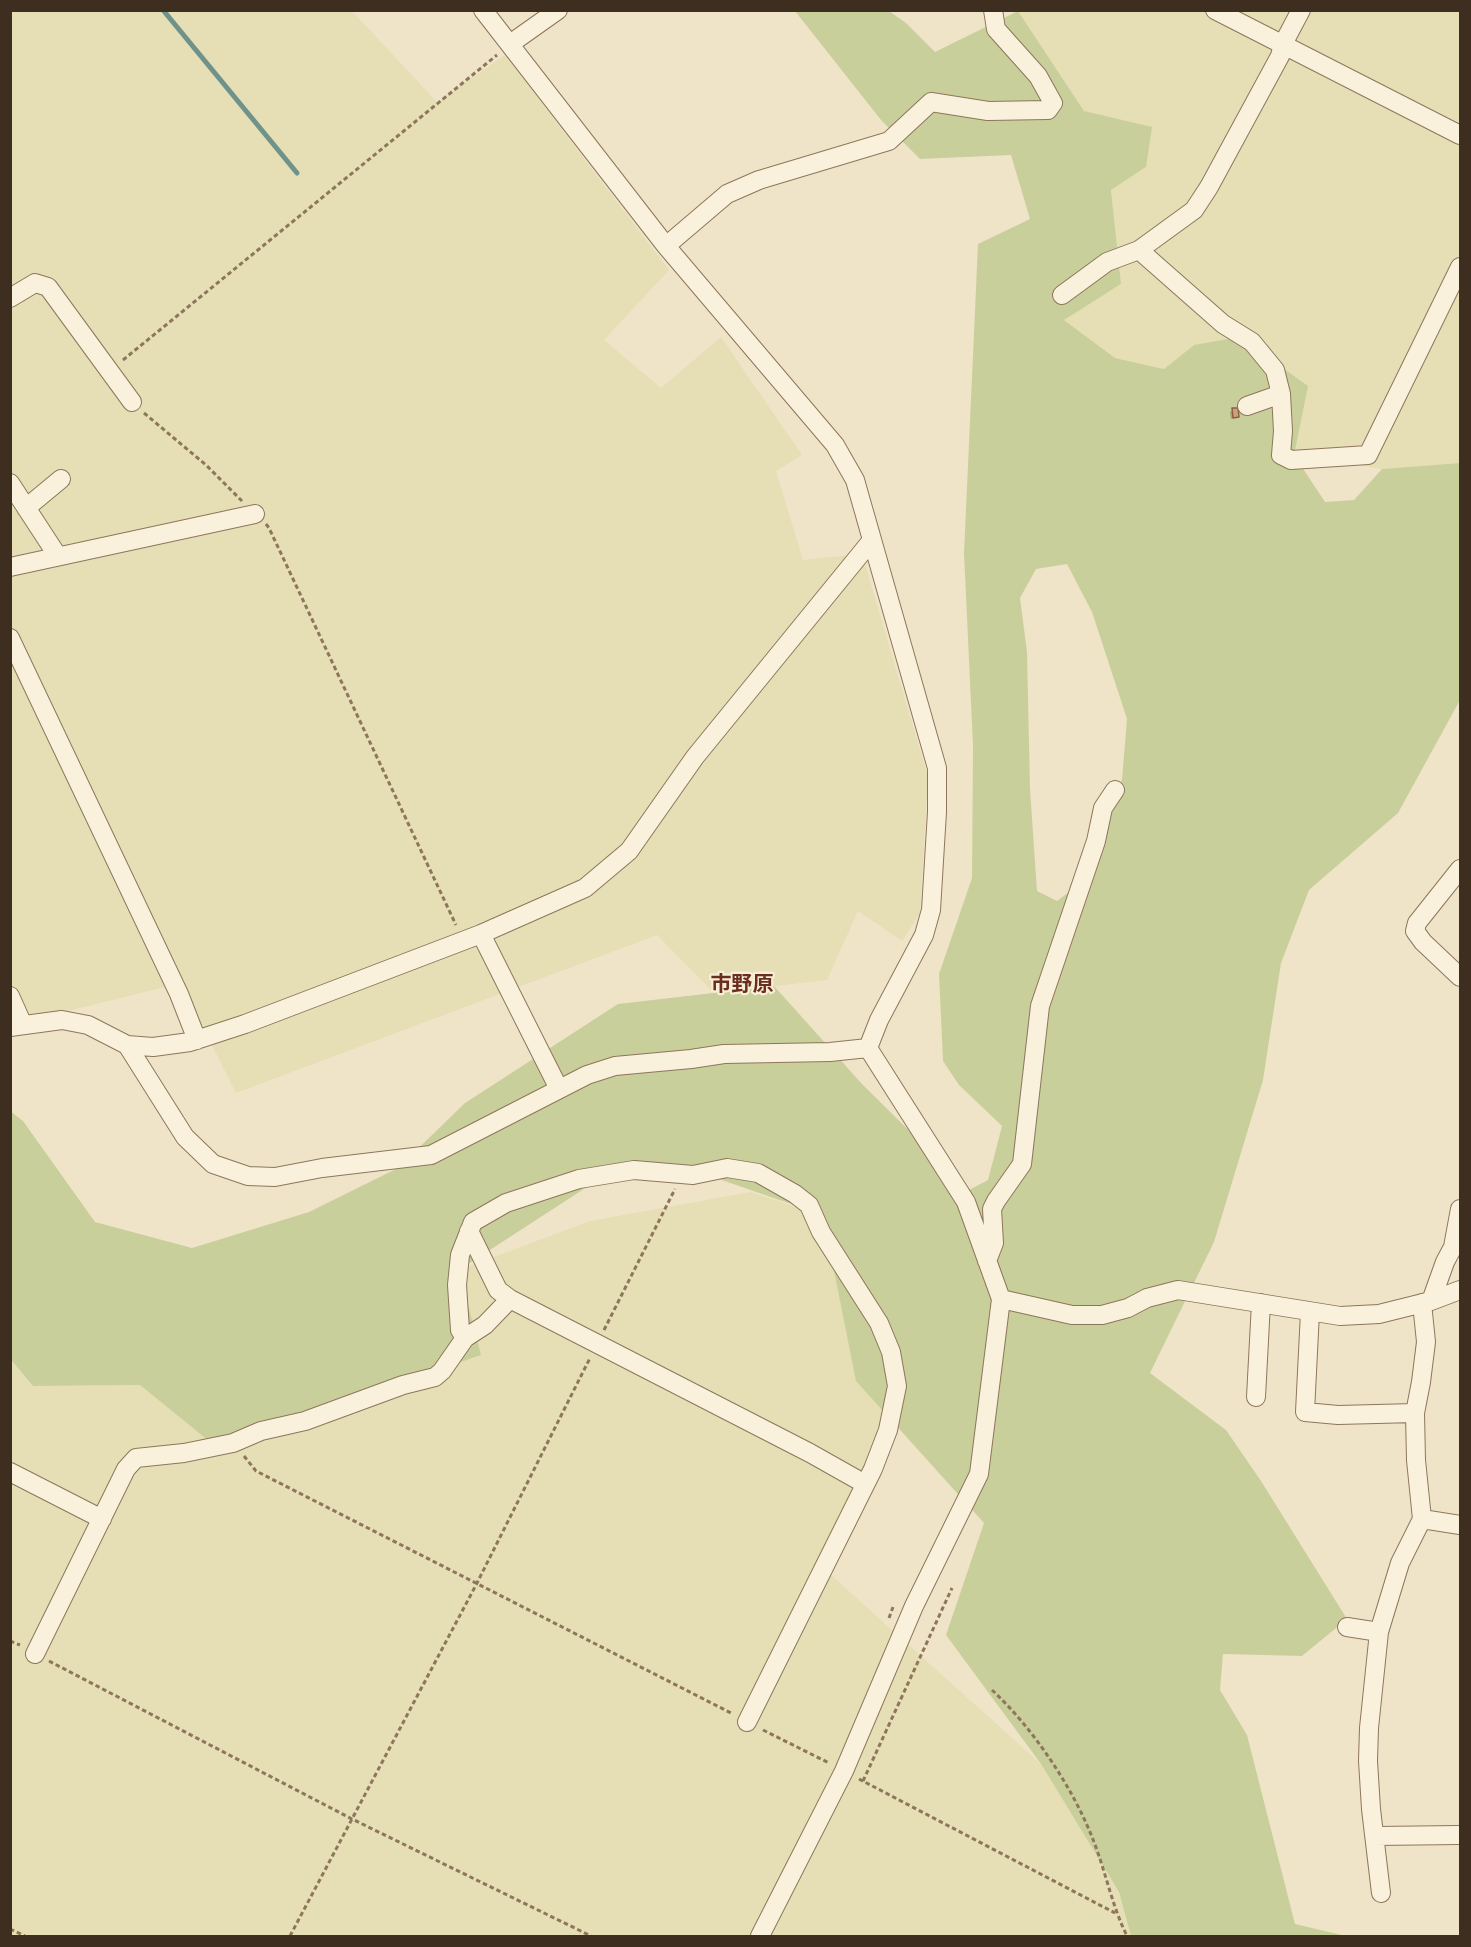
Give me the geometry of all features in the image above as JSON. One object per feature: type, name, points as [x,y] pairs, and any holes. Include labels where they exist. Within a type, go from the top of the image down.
[{"type":"street","points":[[483,10],[666,246],[835,445],[855,480],[937,768],[931,910],[924,935],[879,1020],[868,1048]]},
{"type":"street","points":[[510,44],[558,10]]},
{"type":"street","points":[[666,246],[727,194],[759,180],[888,141],[931,102],[988,111],[1048,110],[1053,103],[1038,75],[996,30],[993,10]]},
{"type":"street","points":[[1215,10],[1461,135]]},
{"type":"street","points":[[1062,295],[1107,262],[1139,250],[1194,210],[1209,188],[1280,56],[1283,44],[1300,10]]},
{"type":"street","points":[[1139,250],[1222,324],[1252,342],[1275,370],[1281,394],[1283,431],[1281,455],[1291,460],[1368,455],[1461,267]]},
{"type":"street","points":[[10,298],[35,283],[48,287],[132,402]]},
{"type":"street","points":[[1247,406],[1281,394]]},
{"type":"street","points":[[27,508],[61,479]]},
{"type":"street","points":[[10,483],[57,555]]},
{"type":"street","points":[[10,567],[255,514]]},
{"type":"street","points":[[10,996],[17,1026],[62,1020],[88,1025],[127,1045],[153,1047],[197,1040],[481,934],[585,888],[629,851],[695,757],[872,540]]},
{"type":"street","points":[[10,638],[179,994],[197,1040]]},
{"type":"street","points":[[987,1261],[994,1243],[993,1209],[996,1201],[1022,1164],[1040,1006],[1096,842],[1103,808],[1115,790]]},
{"type":"street","points":[[1461,869],[1417,924],[1415,931],[1423,942],[1461,977]]},
{"type":"street","points":[[481,934],[559,1089]]},
{"type":"street","points":[[127,1045],[185,1137],[213,1164],[248,1176],[275,1177],[322,1168],[431,1155],[587,1075],[615,1066],[724,1054],[830,1052],[868,1048]]},
{"type":"street","points":[[760,1936],[844,1771],[914,1606],[979,1474],[1001,1299],[966,1202],[868,1048]]},
{"type":"street","points":[[465,1338],[460,1330],[457,1285],[460,1255],[473,1222],[506,1203],[579,1179],[634,1170],[693,1175],[727,1168],[758,1173],[795,1194],[809,1205],[821,1232],[879,1323],[891,1352],[897,1386],[888,1430],[873,1469],[747,1722]]},
{"type":"street","points":[[1381,1893],[1368,1761],[1379,1632],[1400,1563],[1422,1519],[1416,1460],[1415,1413],[1426,1342],[1426,1302],[1452,1247],[1461,1209]]},
{"type":"street","points":[[470,1231],[498,1290],[510,1299],[810,1453],[865,1484]]},
{"type":"street","points":[[1001,1299],[1072,1315],[1102,1315],[1128,1308],[1147,1298],[1178,1290],[1340,1316],[1379,1314],[1461,1290]]},
{"type":"street","points":[[35,1654],[126,1469],[136,1458],[184,1453],[233,1443],[261,1431],[305,1421],[402,1385],[435,1377],[442,1371],[465,1338],[485,1325],[510,1299]]},
{"type":"street","points":[[1256,1397],[1261,1303]]},
{"type":"street","points":[[1310,1312],[1305,1412],[1338,1415],[1415,1413]]},
{"type":"street","points":[[10,1472],[102,1519]]},
{"type":"street","points":[[1422,1519],[1461,1525]]},
{"type":"street","points":[[1347,1628],[1379,1632]]},
{"type":"street","points":[[1375,1836],[1461,1835]]},
{"type":"path","points":[[110,370],[510,44]]},
{"type":"path","points":[[132,402],[206,465],[269,528],[463,940]]},
{"type":"path","points":[[290,1936],[476,1585],[676,1187]]},
{"type":"path","points":[[233,1443],[256,1471],[844,1771],[1115,1913]]},
{"type":"path","points":[[863,1781],[952,1588]]},
{"type":"path","points":[[10,1641],[352,1819],[591,1936]]},
{"type":"path","points":[[992,1690],[1012,1709],[1041,1746],[1076,1804],[1096,1848],[1115,1913],[1127,1936]]},
{"type":"path","points":[[10,1929],[25,1936]]},
{"type":"shaded area","points":[[11,11],[352,11],[437,102],[505,55],[669,270],[604,340],[661,388],[721,337],[802,455],[776,471],[803,560],[862,554],[928,777],[920,913],[902,941],[858,911],[827,980],[714,993],[657,935],[236,1093],[181,983],[11,1025]]},
{"type":"shaded area","points":[[1018,11],[1460,11],[1460,463],[1382,469],[1294,454],[1194,345],[1164,369],[1115,358],[1063,319],[1121,284],[1111,190],[1146,167],[1084,111]]},
{"type":"shaded area","points":[[751,1192],[824,1216],[902,1416],[831,1575],[1041,1764],[1119,1892],[1131,1936],[11,1936],[10,1360],[33,1386],[140,1385],[215,1446],[459,1270],[590,1221]]},
{"type":"green space","points":[[795,11],[889,11],[906,23],[935,52],[1018,11],[1084,111],[1152,127],[1146,167],[1111,190],[1121,284],[1064,320],[1115,358],[1164,369],[1194,345],[1239,337],[1308,386],[1294,455],[1325,502],[1354,500],[1382,469],[1460,463],[1460,700],[1398,813],[1309,890],[1281,963],[1263,1080],[1214,1242],[1150,1373],[1226,1430],[1261,1481],[1347,1619],[1302,1656],[1223,1654],[1220,1690],[1247,1735],[1295,1924],[1346,1936],[1131,1936],[1119,1892],[1041,1764],[946,1635],[984,1523],[856,1381],[823,1215],[687,1168],[587,1187],[459,1270],[481,1355],[215,1446],[140,1385],[33,1386],[11,1360],[10,1111],[23,1121],[95,1222],[192,1248],[309,1212],[398,1168],[465,1103],[618,1004],[774,986],[862,1084],[969,1190],[988,1180],[1002,1126],[959,1085],[943,1061],[939,974],[972,878],[973,746],[964,553],[978,244],[1030,219],[1011,155],[920,159],[881,120]],"holes":[[[1067,564],[1092,612],[1127,719],[1122,779],[1093,874],[1057,901],[1037,891],[1030,789],[1027,652],[1020,598],[1036,569]]]},
{"type":"building","points":[[1232,408],[1238,408],[1239,417],[1233,418]]},
{"type":"waterway","points":[[163,10],[297,173]]},
{"type":"district","name":"市野原","points":[[742,985]]}]
